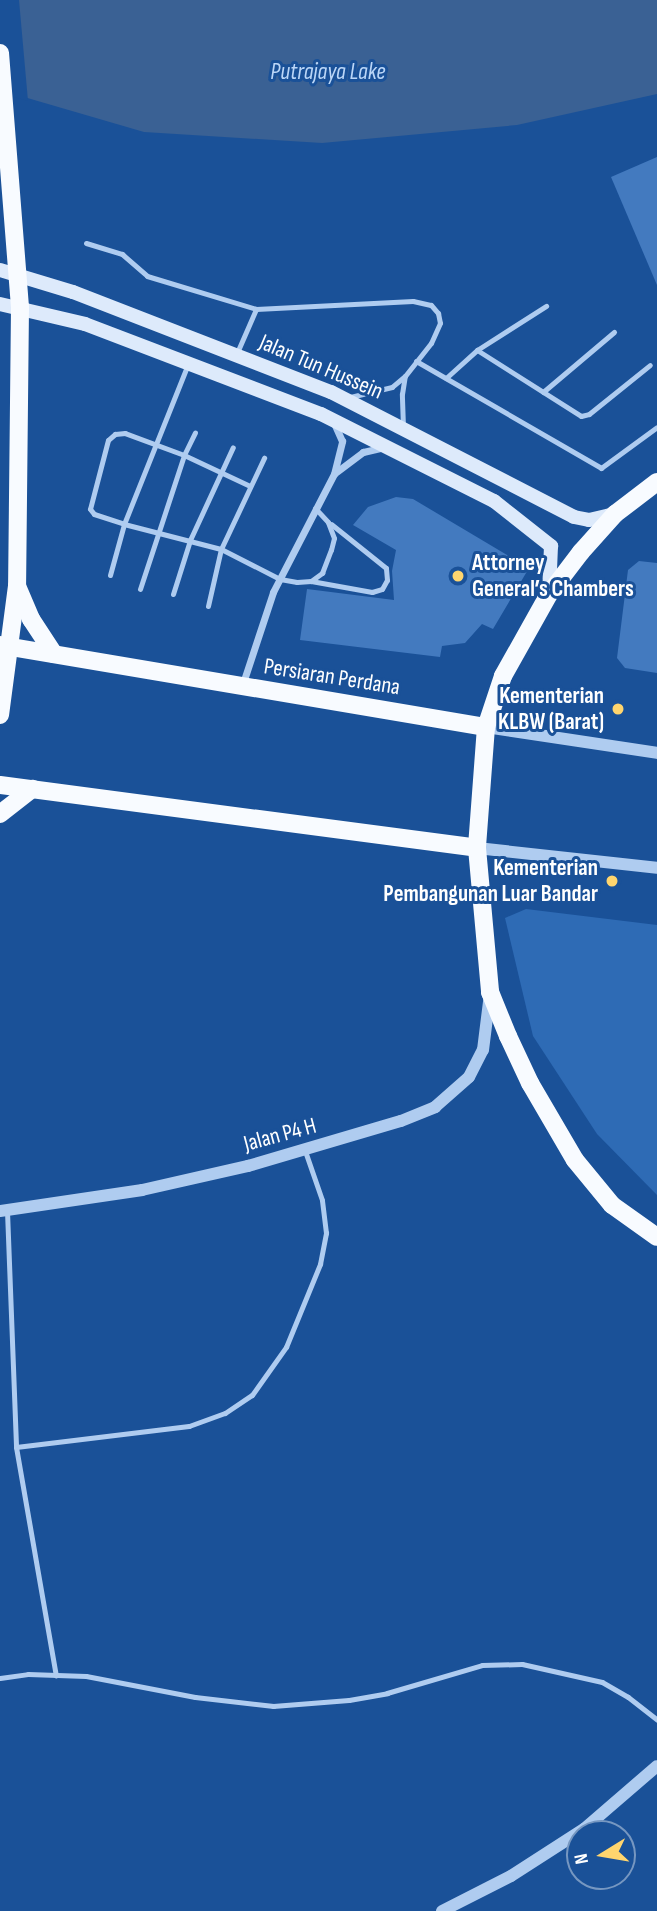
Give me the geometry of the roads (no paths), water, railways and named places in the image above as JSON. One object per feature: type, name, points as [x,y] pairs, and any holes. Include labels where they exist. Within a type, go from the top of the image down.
[{"type":"main road","points":[[0,53],[17,238],[20,307],[17,586],[5,646],[0,715]]},
{"type":"main road","name":"Jalan Tun Hussein","points":[[0,270],[19,274],[236,355],[343,399],[403,427],[574,517],[589,520],[615,514]]},
{"type":"main road","name":"Jalan Tun Hussein","points":[[0,304],[85,324],[332,420],[494,502],[551,546],[549,594]]},
{"type":"main road","points":[[657,482],[615,514],[549,594],[503,676],[486,727],[477,848],[490,992],[530,1083],[575,1160],[612,1205],[657,1237]]},
{"type":"main road","points":[[17,586],[32,619],[54,654]]},
{"type":"main road","name":"Persiaran Perdana","points":[[5,646],[486,727]]},
{"type":"main road","points":[[0,785],[477,848]]},
{"type":"main road","points":[[0,814],[32,789]]},
{"type":"street","points":[[242,687],[280,579],[334,474],[342,441],[332,420]]},
{"type":"street","points":[[334,474],[363,452],[386,447]]},
{"type":"street","name":"Persiaran Perdana","points":[[486,727],[657,752]]},
{"type":"street","points":[[477,848],[657,868]]},
{"type":"street","name":"Jalan P4 H","points":[[3,1211],[142,1189],[304,1151],[401,1121],[435,1107],[469,1077],[483,1050],[490,992]]},
{"type":"street","points":[[442,1911],[511,1876],[584,1829],[657,1766]]},
{"type":"lane","points":[[86,243],[122,254],[147,276],[256,309],[420,301],[431,305],[438,313],[440,323],[431,343],[405,376],[392,387],[343,399]]},
{"type":"lane","points":[[446,378],[477,350],[546,306]]},
{"type":"lane","points":[[236,355],[256,309]]},
{"type":"lane","points":[[543,391],[614,332]]},
{"type":"lane","points":[[477,350],[581,416],[589,414],[650,365]]},
{"type":"lane","points":[[416,361],[601,468],[657,427]]},
{"type":"lane","points":[[110,575],[124,524],[154,444],[189,364]]},
{"type":"lane","points":[[403,427],[402,394],[405,376]]},
{"type":"lane","points":[[140,589],[184,455],[195,432]]},
{"type":"lane","points":[[250,485],[184,455],[125,433],[115,434],[108,440],[90,509],[94,514],[124,524],[158,530],[221,549],[280,579],[311,581],[372,592],[382,589],[387,580],[386,568],[328,522],[315,508]]},
{"type":"lane","points":[[173,594],[190,540],[233,447]]},
{"type":"lane","points":[[208,606],[221,549],[264,458]]},
{"type":"lane","points":[[311,581],[322,573],[331,550],[334,538],[328,522]]},
{"type":"lane","points":[[16,1447],[189,1426],[225,1413],[252,1395],[286,1347],[320,1264],[326,1233],[322,1200],[304,1151]]},
{"type":"lane","points":[[3,1211],[16,1447],[56,1676]]},
{"type":"lane","points":[[0,1264],[8,1264]]},
{"type":"lane","points":[[0,1678],[28,1674],[86,1676],[195,1697],[273,1706],[349,1700],[387,1693],[482,1665],[522,1664],[602,1682],[628,1697],[657,1720]]},
{"type":"water","name":"Putrajaya Lake","points":[[0,0],[657,0],[657,94],[517,125],[322,143],[144,132],[0,90]]},
{"type":"place","name":"Attorney General’s Chambers","points":[[458,576]]},
{"type":"place","name":"Kementerian KLBW (Barat)","points":[[618,709]]},
{"type":"place","name":"Kementerian Pembangunan Luar Bandar","points":[[612,881]]}]
